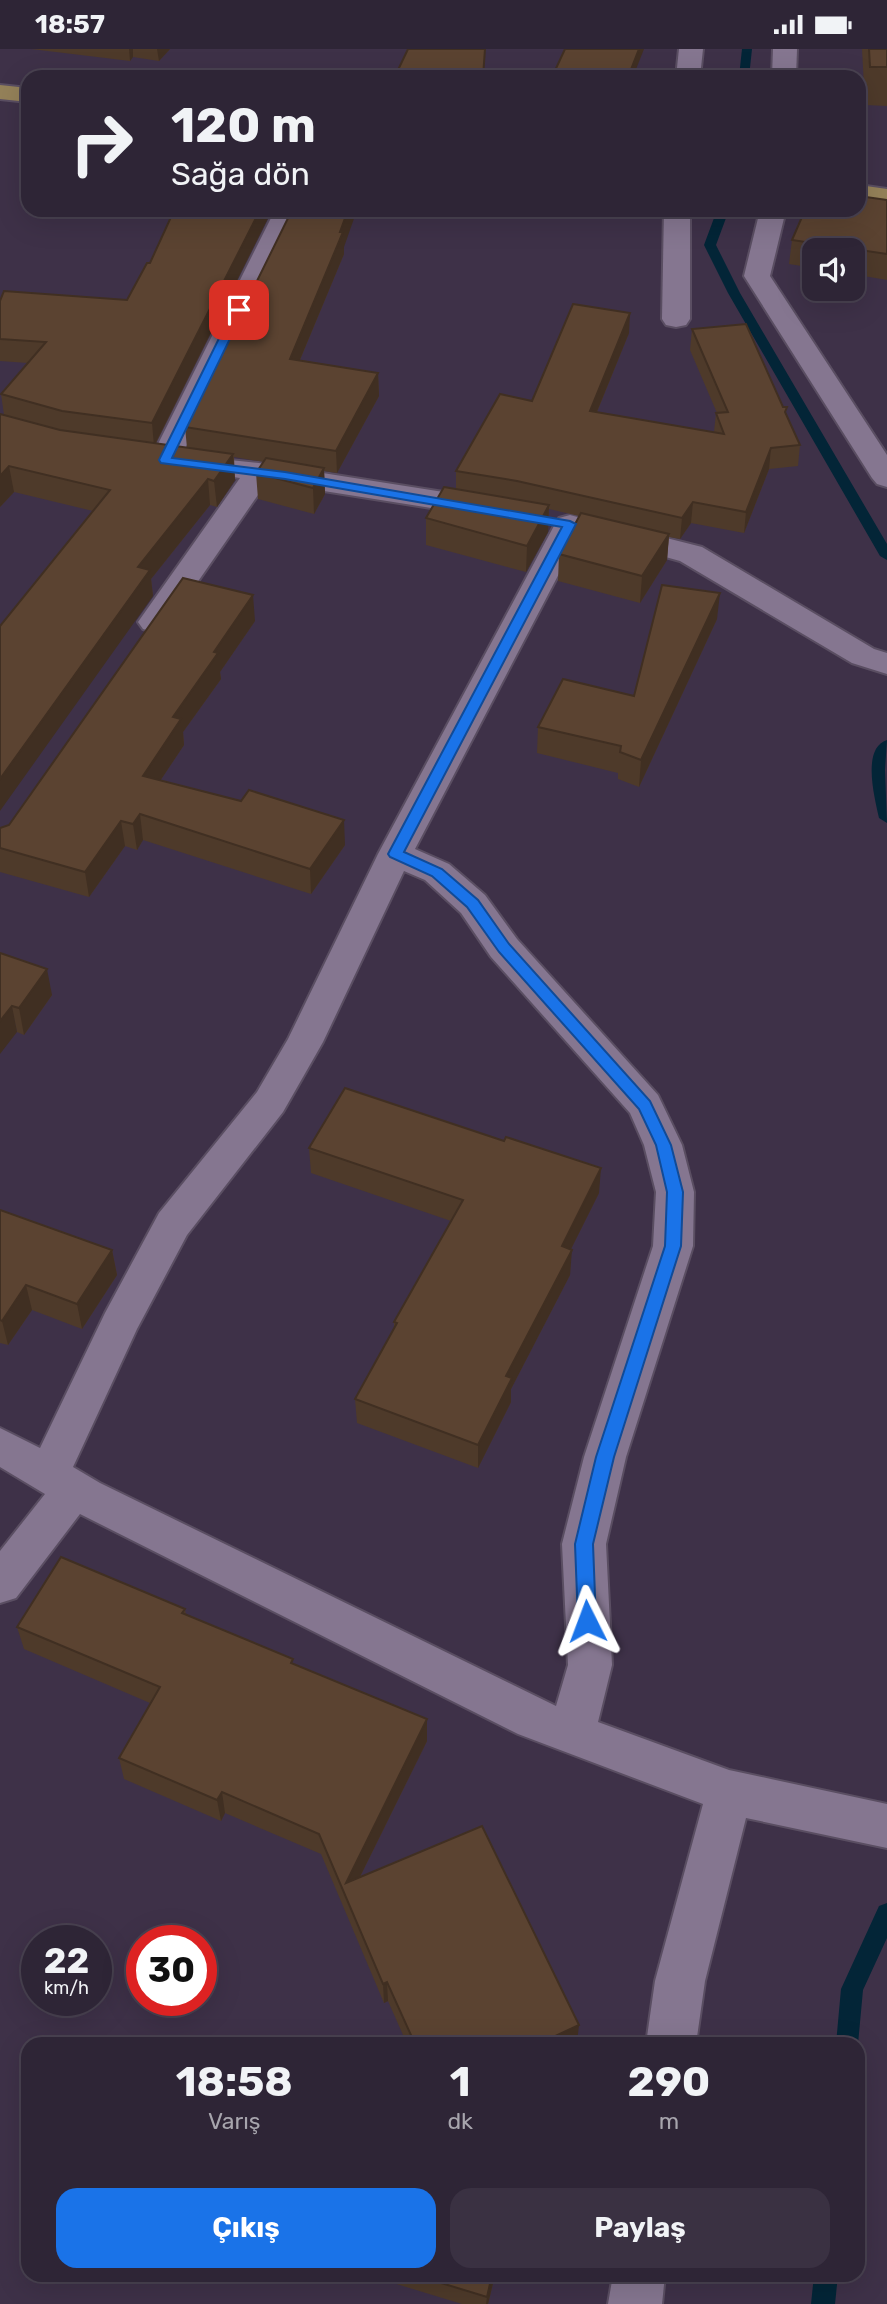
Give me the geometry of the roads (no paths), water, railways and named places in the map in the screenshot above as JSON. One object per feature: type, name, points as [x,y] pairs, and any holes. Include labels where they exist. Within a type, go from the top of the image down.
[{"type":"main road","points":[[0,92],[21,94]]},
{"type":"main road","points":[[866,194],[887,197]]},
{"type":"street","points":[[689,70],[691,49]]},
{"type":"street","points":[[784,70],[785,49]]},
{"type":"street","points":[[284,217],[153,458],[259,472],[543,519],[691,554],[863,656],[887,664]]},
{"type":"street","points":[[676,319],[677,217]]},
{"type":"street","points":[[771,217],[757,276],[887,478]]},
{"type":"street","points":[[133,651],[259,472]]},
{"type":"street","points":[[0,1584],[61,1482],[119,1325],[173,1224],[270,1102],[305,1042],[339,964],[395,854],[543,519]]},
{"type":"street","points":[[395,854],[437,872],[472,904],[504,948],[645,1105],[663,1145],[675,1192],[673,1246],[605,1457],[584,1544],[590,1665],[572,1733]]},
{"type":"street","points":[[0,1446],[61,1482],[522,1713],[729,1792],[887,1826]]},
{"type":"street","points":[[672,2037],[680,1980],[729,1792]]},
{"type":"street","points":[[635,2304],[638,2282]]},
{"type":"waterway","points":[[745,70],[747,49]]},
{"type":"waterway","points":[[720,217],[710,245],[734,293],[887,556]]},
{"type":"waterway","points":[[887,745],[877,770],[887,818]]},
{"type":"waterway","points":[[848,2037],[852,1989],[887,1914]]},
{"type":"waterway","points":[[823,2304],[825,2282]]}]
